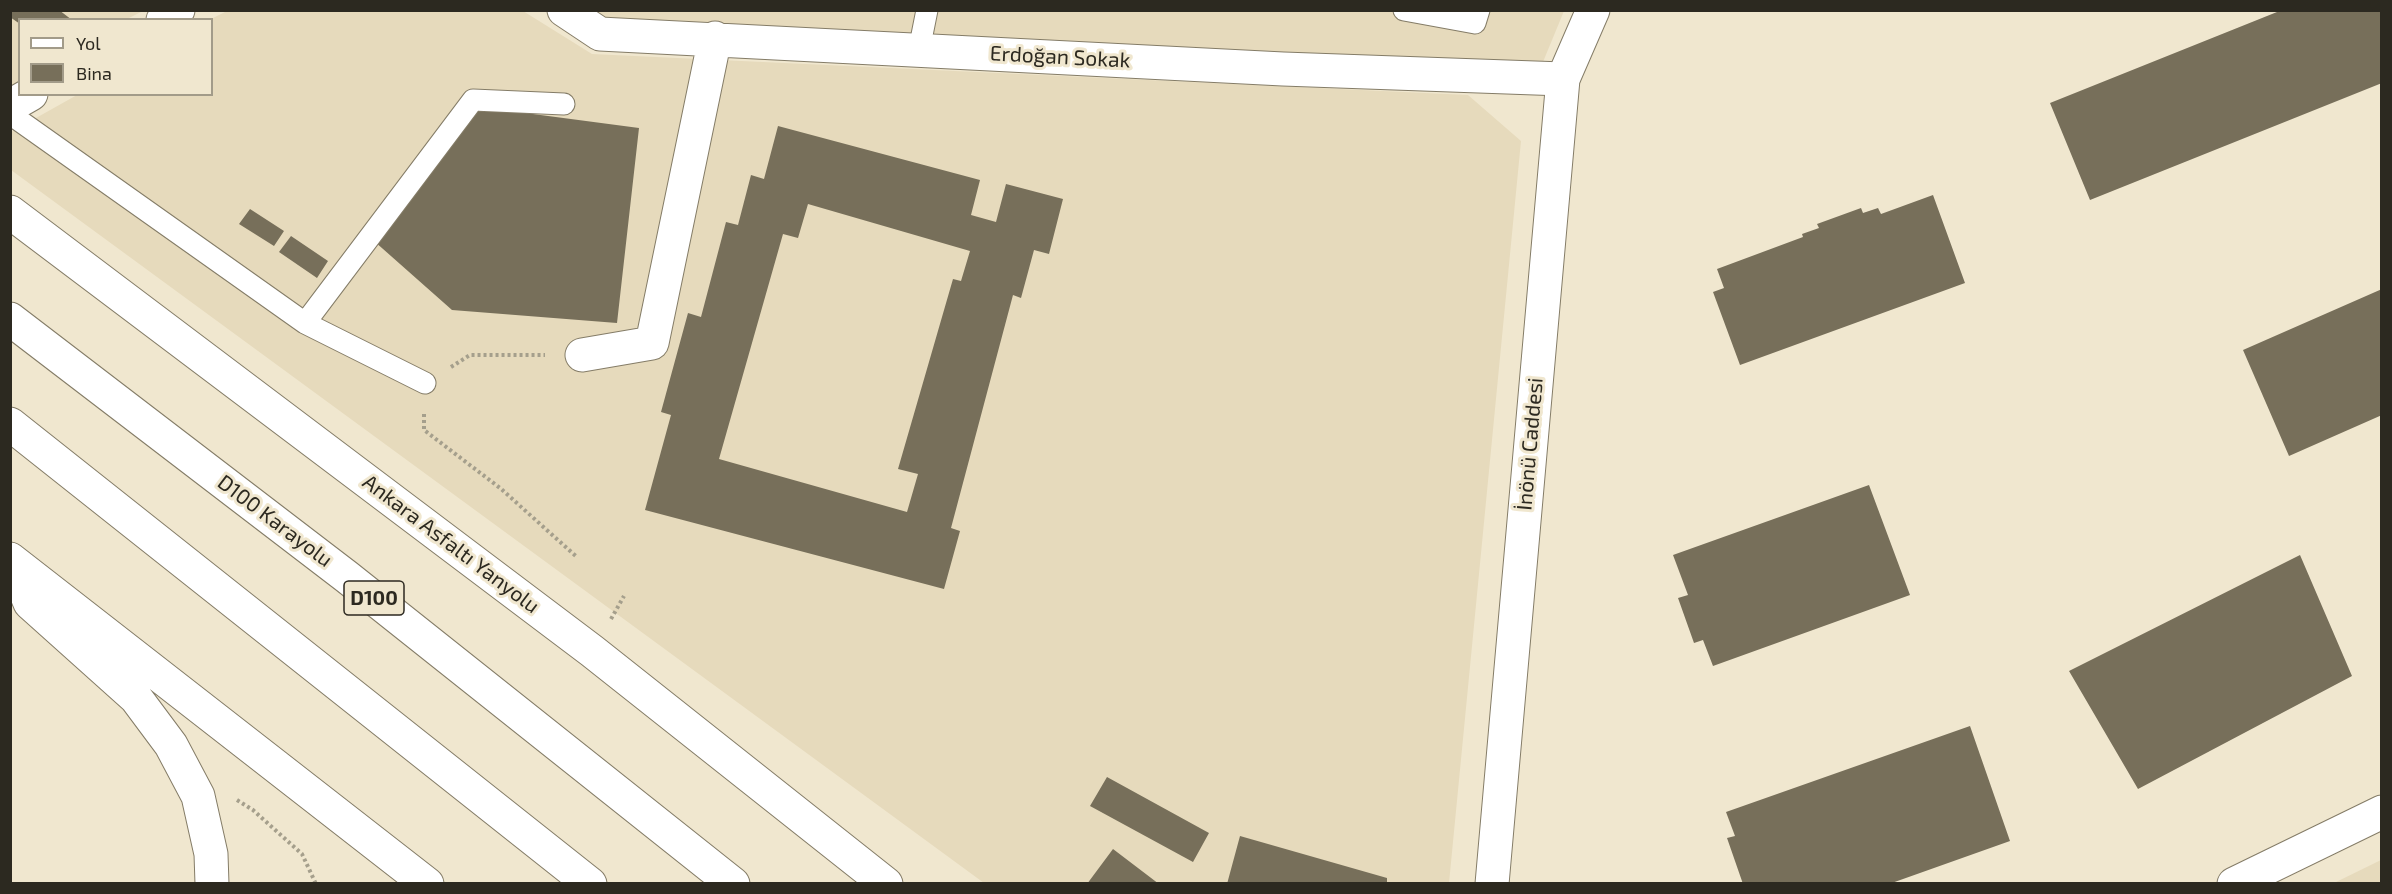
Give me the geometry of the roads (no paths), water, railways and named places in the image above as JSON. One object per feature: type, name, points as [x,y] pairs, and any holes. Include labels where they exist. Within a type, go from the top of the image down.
[{"type":"main road","name":"Erdoğan Sokak","points":[[564,10],[600,34],[715,38],[1283,69],[1563,79]]},
{"type":"main road","name":"İnönü Caddesi","points":[[1492,884],[1563,79],[1593,10]]},
{"type":"main road","points":[[582,355],[652,343],[715,38]]},
{"type":"main road","points":[[10,106],[28,96]]},
{"type":"main road","name":"Ankara Asfaltı Yanyolu","points":[[10,212],[592,651],[886,884]]},
{"type":"main road","name":"D100 Karayolu","points":[[10,319],[347,577],[733,884]]},
{"type":"main road","points":[[10,424],[590,884]]},
{"type":"main road","points":[[11,561],[30,603],[136,698],[171,745],[198,796],[211,854],[212,884]]},
{"type":"main road","points":[[11,561],[426,884]]},
{"type":"main road","points":[[2234,884],[2382,812]]},
{"type":"lane","points":[[919,50],[927,10]]},
{"type":"lane","points":[[1404,10],[1475,22],[1479,10]]},
{"type":"lane","points":[[305,323],[473,100],[564,104]]},
{"type":"lane","points":[[10,114],[305,323],[425,383]]}]
